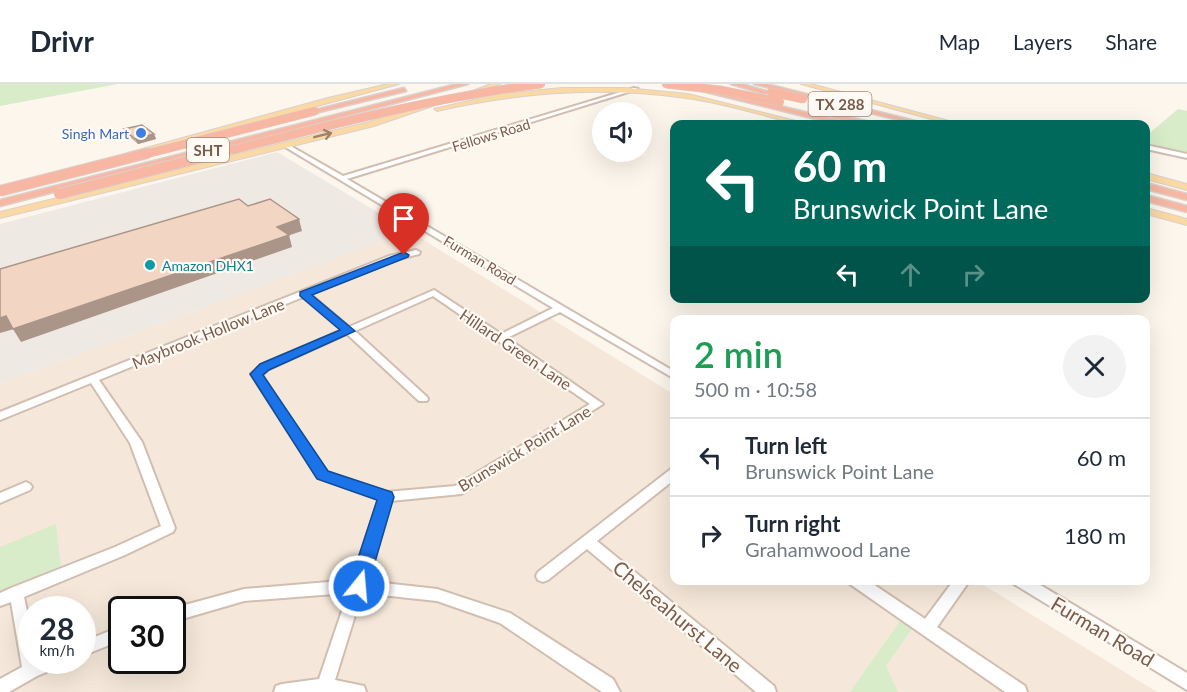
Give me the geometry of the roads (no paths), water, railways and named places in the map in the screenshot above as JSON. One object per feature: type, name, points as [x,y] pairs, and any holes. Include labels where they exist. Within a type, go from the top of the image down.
[{"type":"highway","name":"SHT","points":[[0,203],[441,84]]},
{"type":"highway","points":[[3,189],[380,95],[441,84]]},
{"type":"highway","name":"SHT","points":[[0,196],[412,93],[464,84]]},
{"type":"highway","points":[[375,114],[464,84]]},
{"type":"highway","points":[[0,212],[375,114],[471,93],[541,84]]},
{"type":"highway","points":[[666,84],[720,90],[780,102]]},
{"type":"highway","points":[[681,84],[830,120]]},
{"type":"highway","name":"TX 288","points":[[706,84],[832,120]]},
{"type":"highway","points":[[717,84],[851,120]]},
{"type":"highway","points":[[725,84],[803,99],[890,120]]},
{"type":"highway","points":[[725,84],[864,120]]},
{"type":"highway","points":[[734,84],[877,120]]},
{"type":"highway","points":[[757,84],[803,99]]},
{"type":"highway","name":"TX 288","points":[[757,84],[906,120]]},
{"type":"highway","points":[[779,84],[918,120]]},
{"type":"highway","points":[[315,111],[412,93]]},
{"type":"highway","points":[[3,189],[412,93]]},
{"type":"highway","points":[[0,212],[412,93]]},
{"type":"highway","points":[[1150,182],[1187,192]]},
{"type":"highway","points":[[1150,194],[1187,203]]},
{"type":"highway","points":[[1150,205],[1187,214]]},
{"type":"main road","points":[[3,189],[381,84]]},
{"type":"main road","points":[[330,99],[396,84]]},
{"type":"main road","points":[[371,124],[497,84]]},
{"type":"main road","points":[[804,84],[941,120]]},
{"type":"main road","points":[[0,212],[505,93],[554,88],[636,89],[698,98],[788,120]]},
{"type":"main road","points":[[1150,177],[1187,187]]},
{"type":"main road","points":[[1150,212],[1187,222]]},
{"type":"street","name":"Fellows Road","points":[[344,178],[636,89]]},
{"type":"street","name":"Furman Road","points":[[285,145],[670,373]]},
{"type":"street","points":[[1150,148],[1187,156]]},
{"type":"street","name":"Maybrook Hollow Lane","points":[[0,416],[392,258],[416,252]]},
{"type":"street","name":"Hillard Green Lane","points":[[349,331],[434,293],[598,404]]},
{"type":"street","points":[[304,294],[349,331],[423,399]]},
{"type":"street","points":[[500,338],[560,308]]},
{"type":"street","name":"Brunswick Point Lane","points":[[349,331],[265,367],[256,374],[322,475],[386,497],[457,491],[598,404]]},
{"type":"street","points":[[0,600],[120,551],[168,528],[136,442],[93,378]]},
{"type":"street","points":[[543,576],[670,476]]},
{"type":"street","points":[[0,498],[26,487]]},
{"type":"street","points":[[325,686],[386,497]]},
{"type":"street","name":"Chelseahurst Lane","points":[[587,540],[768,692]]},
{"type":"street","points":[[862,585],[1019,692]]},
{"type":"street","points":[[927,629],[959,585]]},
{"type":"street","name":"Furman Road","points":[[1027,585],[1187,682]]},
{"type":"street","points":[[186,611],[244,595],[359,586],[437,595],[505,618],[607,685],[612,692]]},
{"type":"street","points":[[16,592],[18,602]]},
{"type":"street","points":[[0,688],[24,674]]},
{"type":"street","points":[[282,692],[325,686],[358,692]]},
{"type":"place","name":"Singh Mart","points":[[141,133]]},
{"type":"place","name":"Amazon DHX1","points":[[150,265]]}]
